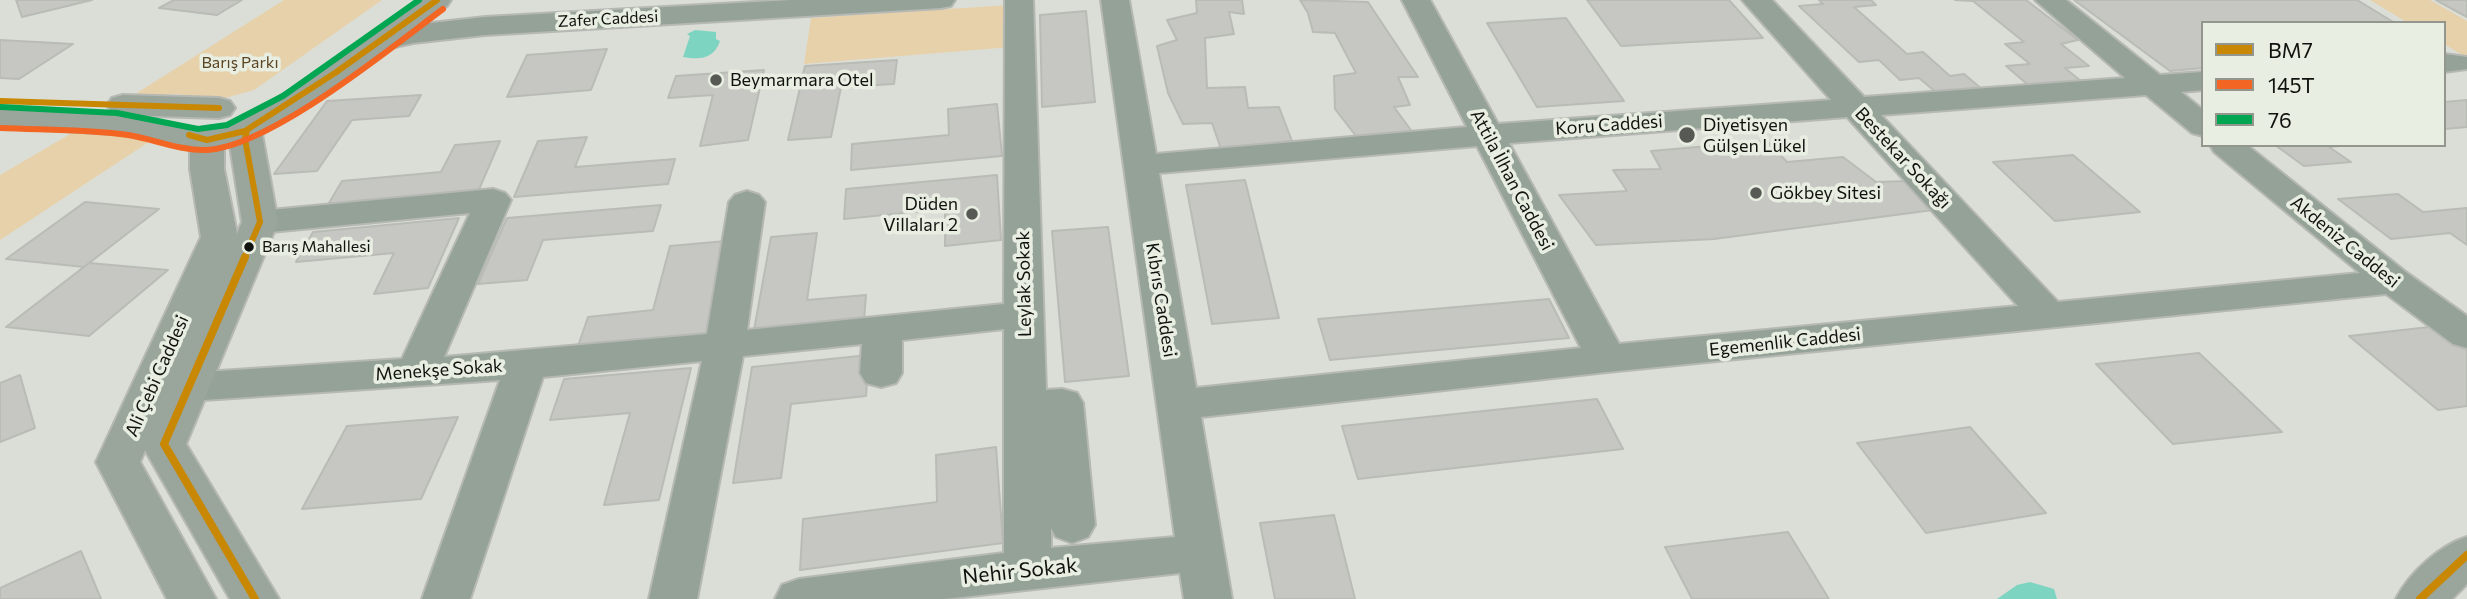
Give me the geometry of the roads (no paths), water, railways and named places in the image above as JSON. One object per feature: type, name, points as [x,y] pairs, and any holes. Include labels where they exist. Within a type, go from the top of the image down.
[{"type":"main road","points":[[0,117],[120,124],[225,123],[335,73],[424,1]]},
{"type":"main road","points":[[225,123],[296,74],[424,1]]},
{"type":"main road","points":[[0,101],[225,123],[245,139],[260,222]]},
{"type":"main road","name":"Ali Çebi Caddesi","points":[[192,599],[118,462],[219,237],[207,169],[225,123]]},
{"type":"main road","name":"Ali Çebi Caddesi","points":[[256,599],[164,443],[260,222]]},
{"type":"main road","points":[[2420,599],[2467,555]]},
{"type":"street","name":"Zafer Caddesi","points":[[485,26],[789,4],[941,0]]},
{"type":"street","name":"Leylak Sokak","points":[[1019,0],[1028,569]]},
{"type":"street","name":"Kıbrıs Caddesi","points":[[1115,0],[1208,599]]},
{"type":"street","name":"Attila İlhan Caddesi","points":[[1416,0],[1608,359]]},
{"type":"street","name":"Bestekar Sokağı","points":[[1756,0],[2049,316]]},
{"type":"street","points":[[2049,0],[2201,124]]},
{"type":"street","points":[[424,1],[425,15],[430,20],[455,26],[485,26]]},
{"type":"street","points":[[376,42],[413,34],[485,26]]},
{"type":"street","name":"Koru Caddesi","points":[[1140,165],[1488,135],[2201,81]]},
{"type":"street","name":"Akdeniz Caddesi","points":[[2228,147],[2394,281],[2467,335]]},
{"type":"street","points":[[260,222],[493,200],[417,372]]},
{"type":"street","points":[[673,599],[725,346],[747,202]]},
{"type":"street","name":"Egemenlik Caddesi","points":[[1177,405],[2394,281]]},
{"type":"street","points":[[526,365],[1024,315]]},
{"type":"street","points":[[881,373],[883,329]]},
{"type":"street","name":"Menekşe Sokak","points":[[189,387],[526,365],[446,599]]},
{"type":"street","points":[[1026,406],[1062,403],[1072,525]]},
{"type":"street","name":"Nehir Sokak","points":[[799,599],[1028,569],[1200,553]]},
{"type":"place","name":"Beymarmara Otel","points":[[716,80]]},
{"type":"place","name":"Diyetisyen Gülşen Lükel","points":[[1687,135]]},
{"type":"place","name":"Gökbey Sitesi","points":[[1756,193]]},
{"type":"place","name":"Düden Villaları 2","points":[[972,214]]},
{"type":"place","name":"Barış Mahallesi","points":[[249,247]]},
{"type":"park label","name":"Barış Parkı","points":[[240,63]]}]
